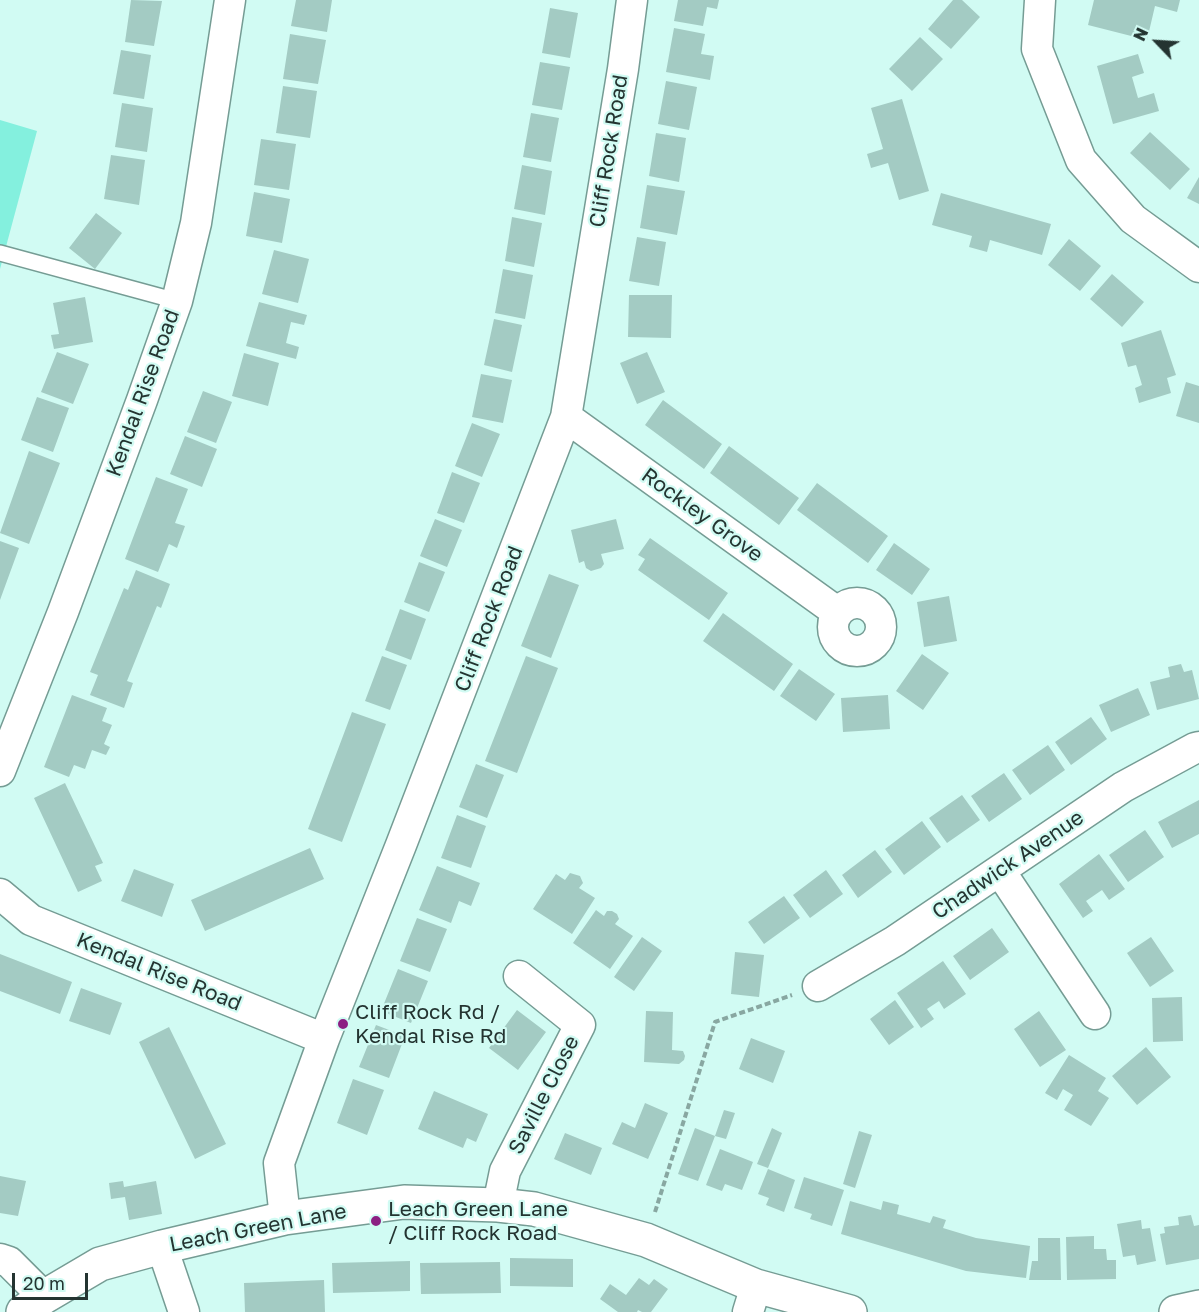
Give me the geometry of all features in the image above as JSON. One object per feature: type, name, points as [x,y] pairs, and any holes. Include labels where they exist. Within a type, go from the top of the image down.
[{"type":"street","name":"Kendal Rise Road","points":[[0,771],[67,601],[177,302],[196,223],[231,0]]},
{"type":"street","name":"Cliff Rock Road","points":[[285,1218],[279,1163],[324,1039],[566,417],[623,69],[632,0]]},
{"type":"street","points":[[1040,0],[1038,49],[1081,160],[1133,219],[1199,267]]},
{"type":"street","name":"Rockley Grove","points":[[566,417],[837,612]]},
{"type":"street","name":"Chadwick Avenue","points":[[818,986],[895,941],[1123,787],[1199,747]]},
{"type":"street","points":[[1000,871],[1095,1014]]},
{"type":"street","name":"Kendal Rise Road","points":[[0,894],[30,920],[324,1039]]},
{"type":"street","name":"Saville Close","points":[[498,1205],[505,1171],[580,1025],[519,976]]},
{"type":"street","name":"Leach Green Lane","points":[[33,1305],[100,1264],[285,1218],[404,1202],[498,1205],[534,1209],[646,1240],[752,1299],[850,1312]]},
{"type":"street","points":[[162,1247],[184,1312]]},
{"type":"street","points":[[0,1259],[9,1262],[33,1305]]},
{"type":"street","points":[[1176,1312],[1199,1307]]},
{"type":"lane","points":[[0,253],[177,302]]},
{"type":"path","points":[[646,1240],[715,1022],[818,986]]},
{"type":"green space","points":[[0,120],[37,131],[0,269]]},
{"type":"building","points":[[131,0],[162,1],[154,46],[125,42]]},
{"type":"building","points":[[296,0],[332,0],[327,32],[291,26]]},
{"type":"building","points":[[678,0],[719,0],[717,9],[707,7],[703,26],[674,21]]},
{"type":"building","points":[[953,0],[962,0],[980,17],[951,49],[928,29]]},
{"type":"building","points":[[1094,0],[1180,0],[1177,12],[1155,6],[1147,40],[1088,25]]},
{"type":"building","points":[[550,8],[578,13],[570,58],[542,53]]},
{"type":"building","points":[[674,28],[705,34],[701,54],[714,56],[710,80],[666,72]]},
{"type":"building","points":[[290,34],[326,40],[318,84],[283,79]]},
{"type":"building","points":[[920,37],[943,59],[912,91],[889,69]]},
{"type":"building","points":[[121,50],[151,55],[144,99],[113,94]]},
{"type":"building","points":[[1138,54],[1144,73],[1132,77],[1138,98],[1154,93],[1159,111],[1113,124],[1097,66]]},
{"type":"building","points":[[540,62],[570,67],[562,110],[532,105]]},
{"type":"building","points":[[666,81],[697,87],[689,130],[658,124]]},
{"type":"building","points":[[283,86],[317,91],[310,138],[276,133]]},
{"type":"building","points":[[902,99],[929,191],[899,200],[888,163],[871,168],[867,154],[883,149],[871,108]]},
{"type":"building","points":[[122,103],[153,108],[147,152],[115,147]]},
{"type":"building","points":[[531,113],[559,118],[551,162],[523,157]]},
{"type":"building","points":[[1150,132],[1190,169],[1170,190],[1130,153]]},
{"type":"building","points":[[656,133],[686,138],[679,182],[649,176]]},
{"type":"building","points":[[261,139],[296,144],[289,190],[254,185]]},
{"type":"building","points":[[111,155],[145,160],[139,205],[104,199]]},
{"type":"building","points":[[522,165],[552,171],[545,215],[514,209]]},
{"type":"building","points":[[1199,177],[1199,204],[1187,198]]},
{"type":"building","points":[[647,185],[685,191],[677,235],[640,228]]},
{"type":"building","points":[[254,192],[290,199],[282,243],[246,236]]},
{"type":"building","points":[[941,193],[1051,224],[1042,255],[990,240],[987,252],[969,247],[972,236],[932,225]]},
{"type":"building","points":[[96,213],[122,233],[95,269],[69,248]]},
{"type":"building","points":[[512,217],[542,223],[534,267],[505,261]]},
{"type":"building","points":[[637,237],[666,242],[659,286],[629,281]]},
{"type":"building","points":[[1069,239],[1101,266],[1080,291],[1048,265]]},
{"type":"building","points":[[274,250],[309,259],[298,303],[262,294]]},
{"type":"building","points":[[503,269],[533,275],[525,319],[495,313]]},
{"type":"building","points":[[1112,274],[1144,302],[1122,327],[1090,299]]},
{"type":"building","points":[[629,295],[672,295],[671,338],[628,337]]},
{"type":"building","points":[[85,297],[93,342],[54,349],[51,335],[59,334],[53,303]]},
{"type":"building","points":[[259,302],[307,315],[304,325],[291,322],[286,343],[299,347],[296,359],[246,346]]},
{"type":"building","points":[[494,319],[522,325],[512,372],[484,365]]},
{"type":"building","points":[[1161,330],[1176,375],[1167,378],[1171,393],[1139,403],[1135,388],[1142,385],[1136,365],[1128,367],[1121,343]]},
{"type":"building","points":[[57,352],[89,364],[73,404],[41,392]]},
{"type":"building","points":[[647,352],[665,392],[637,404],[620,363]]},
{"type":"building","points":[[244,353],[279,363],[268,406],[232,396]]},
{"type":"building","points":[[481,374],[512,380],[503,423],[472,417]]},
{"type":"building","points":[[1186,382],[1199,386],[1199,423],[1176,416]]},
{"type":"building","points":[[203,391],[232,402],[216,443],[187,432]]},
{"type":"building","points":[[37,397],[69,408],[53,452],[21,440]]},
{"type":"building","points":[[663,400],[722,444],[704,469],[645,425]]},
{"type":"building","points":[[472,423],[500,434],[482,477],[455,466]]},
{"type":"building","points":[[185,436],[217,449],[202,487],[170,474]]},
{"type":"building","points":[[729,446],[799,498],[779,525],[710,473]]},
{"type":"building","points":[[29,451],[60,463],[29,544],[0,533]]},
{"type":"building","points":[[452,472],[480,483],[464,523],[437,513]]},
{"type":"building","points":[[156,477],[188,489],[175,523],[185,526],[177,548],[169,544],[158,572],[125,559]]},
{"type":"building","points":[[817,483],[888,536],[868,563],[797,510]]},
{"type":"building","points":[[435,519],[462,530],[447,567],[420,556]]},
{"type":"building","points":[[616,519],[624,549],[601,554],[604,564],[601,568],[591,571],[586,568],[584,561],[579,563],[571,530]]},
{"type":"building","points":[[650,538],[728,593],[709,620],[638,570],[645,559],[638,555]]},
{"type":"building","points":[[0,541],[19,548],[0,600]]},
{"type":"building","points":[[894,543],[930,569],[912,595],[876,570]]},
{"type":"building","points":[[419,562],[445,572],[429,612],[404,602]]},
{"type":"building","points":[[136,570],[170,584],[161,608],[157,606],[127,681],[133,683],[124,708],[90,695],[98,675],[90,672],[124,588],[128,590]]},
{"type":"building","points":[[549,574],[579,585],[551,658],[521,646]]},
{"type":"building","points":[[949,596],[957,641],[924,647],[917,602]]},
{"type":"building","points":[[400,609],[426,619],[411,660],[385,650]]},
{"type":"building","points":[[723,613],[793,664],[774,691],[703,641]]},
{"type":"building","points":[[922,654],[949,673],[923,710],[896,691]]},
{"type":"building","points":[[382,656],[407,665],[390,710],[365,701]]},
{"type":"building","points":[[526,656],[558,668],[517,773],[485,761]]},
{"type":"building","points":[[1181,664],[1184,672],[1192,670],[1199,699],[1157,710],[1150,682],[1170,677],[1168,667]]},
{"type":"building","points":[[799,669],[835,694],[816,721],[780,696]]},
{"type":"building","points":[[1138,688],[1150,715],[1111,732],[1099,705]]},
{"type":"building","points":[[72,695],[107,708],[102,721],[112,725],[104,744],[110,747],[106,755],[92,750],[85,769],[74,765],[69,777],[44,767]]},
{"type":"building","points":[[888,695],[890,729],[843,732],[841,698]]},
{"type":"building","points":[[352,712],[386,724],[342,842],[308,829]]},
{"type":"building","points":[[1091,717],[1107,739],[1071,765],[1055,742]]},
{"type":"building","points":[[1048,745],[1065,770],[1030,795],[1012,770]]},
{"type":"building","points":[[476,764],[504,775],[487,818],[459,807]]},
{"type":"building","points":[[1004,773],[1022,799],[989,822],[971,796]]},
{"type":"building","points":[[65,783],[103,863],[95,866],[102,881],[78,892],[34,798]]},
{"type":"building","points":[[962,795],[980,820],[947,843],[929,818]]},
{"type":"building","points":[[1199,800],[1199,834],[1172,848],[1158,822]]},
{"type":"building","points":[[457,815],[486,826],[471,868],[441,858]]},
{"type":"building","points":[[922,821],[941,847],[904,875],[885,849]]},
{"type":"building","points":[[1145,830],[1164,857],[1128,882],[1109,855]]},
{"type":"building","points":[[310,848],[324,879],[205,931],[191,900]]},
{"type":"building","points":[[875,850],[892,872],[858,898],[842,875]]},
{"type":"building","points":[[1099,854],[1125,889],[1109,900],[1102,890],[1086,901],[1093,911],[1083,918],[1059,884]]},
{"type":"building","points":[[437,866],[480,883],[471,906],[459,901],[451,923],[419,910]]},
{"type":"building","points":[[134,869],[174,884],[162,917],[121,901]]},
{"type":"building","points":[[826,870],[843,894],[810,918],[793,895]]},
{"type":"building","points":[[570,873],[580,876],[583,883],[579,888],[595,898],[572,934],[533,909],[556,874],[565,880]]},
{"type":"building","points":[[784,896],[800,918],[764,944],[748,922]]},
{"type":"building","points":[[596,910],[604,916],[607,911],[617,914],[619,919],[615,924],[633,936],[610,969],[573,943]]},
{"type":"building","points":[[417,918],[447,929],[430,972],[400,961]]},
{"type":"building","points":[[992,928],[1009,952],[970,980],[953,956]]},
{"type":"building","points":[[642,937],[662,951],[634,991],[614,977]]},
{"type":"building","points":[[1151,937],[1174,971],[1150,987],[1127,953]]},
{"type":"building","points":[[735,952],[764,955],[759,997],[731,994]]},
{"type":"building","points":[[0,954],[72,982],[60,1014],[0,991]]},
{"type":"building","points":[[943,961],[966,994],[944,1009],[939,1001],[927,1009],[934,1019],[921,1028],[897,993]]},
{"type":"building","points":[[398,969],[428,981],[411,1023],[381,1011]]},
{"type":"building","points":[[81,988],[122,1003],[110,1035],[69,1021]]},
{"type":"building","points":[[1182,997],[1183,1041],[1153,1042],[1152,998]]},
{"type":"building","points":[[895,1000],[914,1027],[889,1045],[870,1019]]},
{"type":"building","points":[[517,1010],[546,1032],[518,1070],[489,1048]]},
{"type":"building","points":[[646,1011],[673,1012],[672,1050],[683,1051],[685,1056],[679,1064],[644,1062]]},
{"type":"building","points":[[1039,1011],[1066,1050],[1040,1067],[1014,1029]]},
{"type":"building","points":[[376,1025],[405,1036],[389,1078],[359,1067]]},
{"type":"building","points":[[169,1027],[226,1144],[195,1159],[139,1042]]},
{"type":"building","points":[[751,1038],[785,1051],[773,1083],[739,1069]]},
{"type":"building","points":[[1146,1047],[1171,1077],[1137,1105],[1112,1076]]},
{"type":"building","points":[[1069,1055],[1106,1078],[1098,1091],[1109,1098],[1091,1126],[1064,1110],[1073,1095],[1063,1089],[1057,1100],[1045,1093]]},
{"type":"building","points":[[353,1079],[384,1090],[367,1135],[337,1123]]},
{"type":"building","points":[[434,1091],[488,1114],[476,1142],[467,1138],[463,1148],[418,1129]]},
{"type":"building","points":[[645,1103],[668,1113],[648,1159],[612,1144],[622,1122],[635,1128]]},
{"type":"building","points":[[724,1110],[735,1113],[726,1139],[715,1136]]},
{"type":"building","points":[[695,1128],[715,1136],[698,1181],[678,1174]]},
{"type":"building","points":[[772,1128],[782,1133],[768,1168],[757,1164]]},
{"type":"building","points":[[859,1131],[872,1135],[855,1188],[843,1184]]},
{"type":"building","points":[[565,1133],[602,1148],[591,1175],[554,1159]]},
{"type":"building","points":[[720,1149],[753,1162],[742,1190],[725,1184],[722,1191],[706,1185]]},
{"type":"building","points":[[768,1169],[795,1180],[784,1212],[766,1205],[769,1198],[758,1194]]},
{"type":"building","points":[[0,1176],[26,1181],[18,1216],[0,1213]]},
{"type":"building","points":[[804,1177],[844,1190],[832,1226],[810,1219],[812,1214],[794,1208]]},
{"type":"building","points":[[123,1181],[124,1187],[156,1181],[162,1214],[129,1220],[125,1197],[111,1199],[109,1183]]},
{"type":"building","points":[[850,1201],[881,1210],[883,1201],[899,1205],[897,1214],[930,1223],[933,1216],[946,1220],[943,1228],[976,1238],[1030,1246],[1026,1278],[966,1271],[841,1234]]},
{"type":"building","points":[[1191,1215],[1194,1226],[1199,1225],[1199,1259],[1166,1265],[1160,1234],[1165,1233],[1164,1227],[1179,1225],[1178,1217]]},
{"type":"building","points":[[1141,1220],[1142,1229],[1150,1228],[1156,1261],[1137,1265],[1135,1255],[1123,1257],[1117,1224]]},
{"type":"building","points":[[1094,1236],[1094,1249],[1106,1249],[1107,1260],[1116,1260],[1116,1279],[1067,1280],[1066,1237]]},
{"type":"building","points":[[1038,1238],[1060,1238],[1061,1280],[1029,1280],[1032,1261],[1038,1261]]},
{"type":"building","points":[[510,1258],[573,1259],[573,1287],[510,1286]]},
{"type":"building","points":[[410,1261],[410,1291],[333,1293],[332,1263]]},
{"type":"building","points":[[500,1262],[501,1293],[421,1294],[420,1263]]},
{"type":"building","points":[[639,1278],[649,1285],[654,1279],[668,1289],[651,1312],[638,1310],[637,1312],[618,1312],[600,1299],[610,1284],[626,1295]]},
{"type":"building","points":[[324,1280],[325,1312],[245,1312],[244,1283]]},
{"type":"place","name":"Cliff Rock Rd / Kendal Rise Rd","points":[[343,1024]]},
{"type":"place","name":"Leach Green Lane / Cliff Rock Road","points":[[376,1221]]}]
